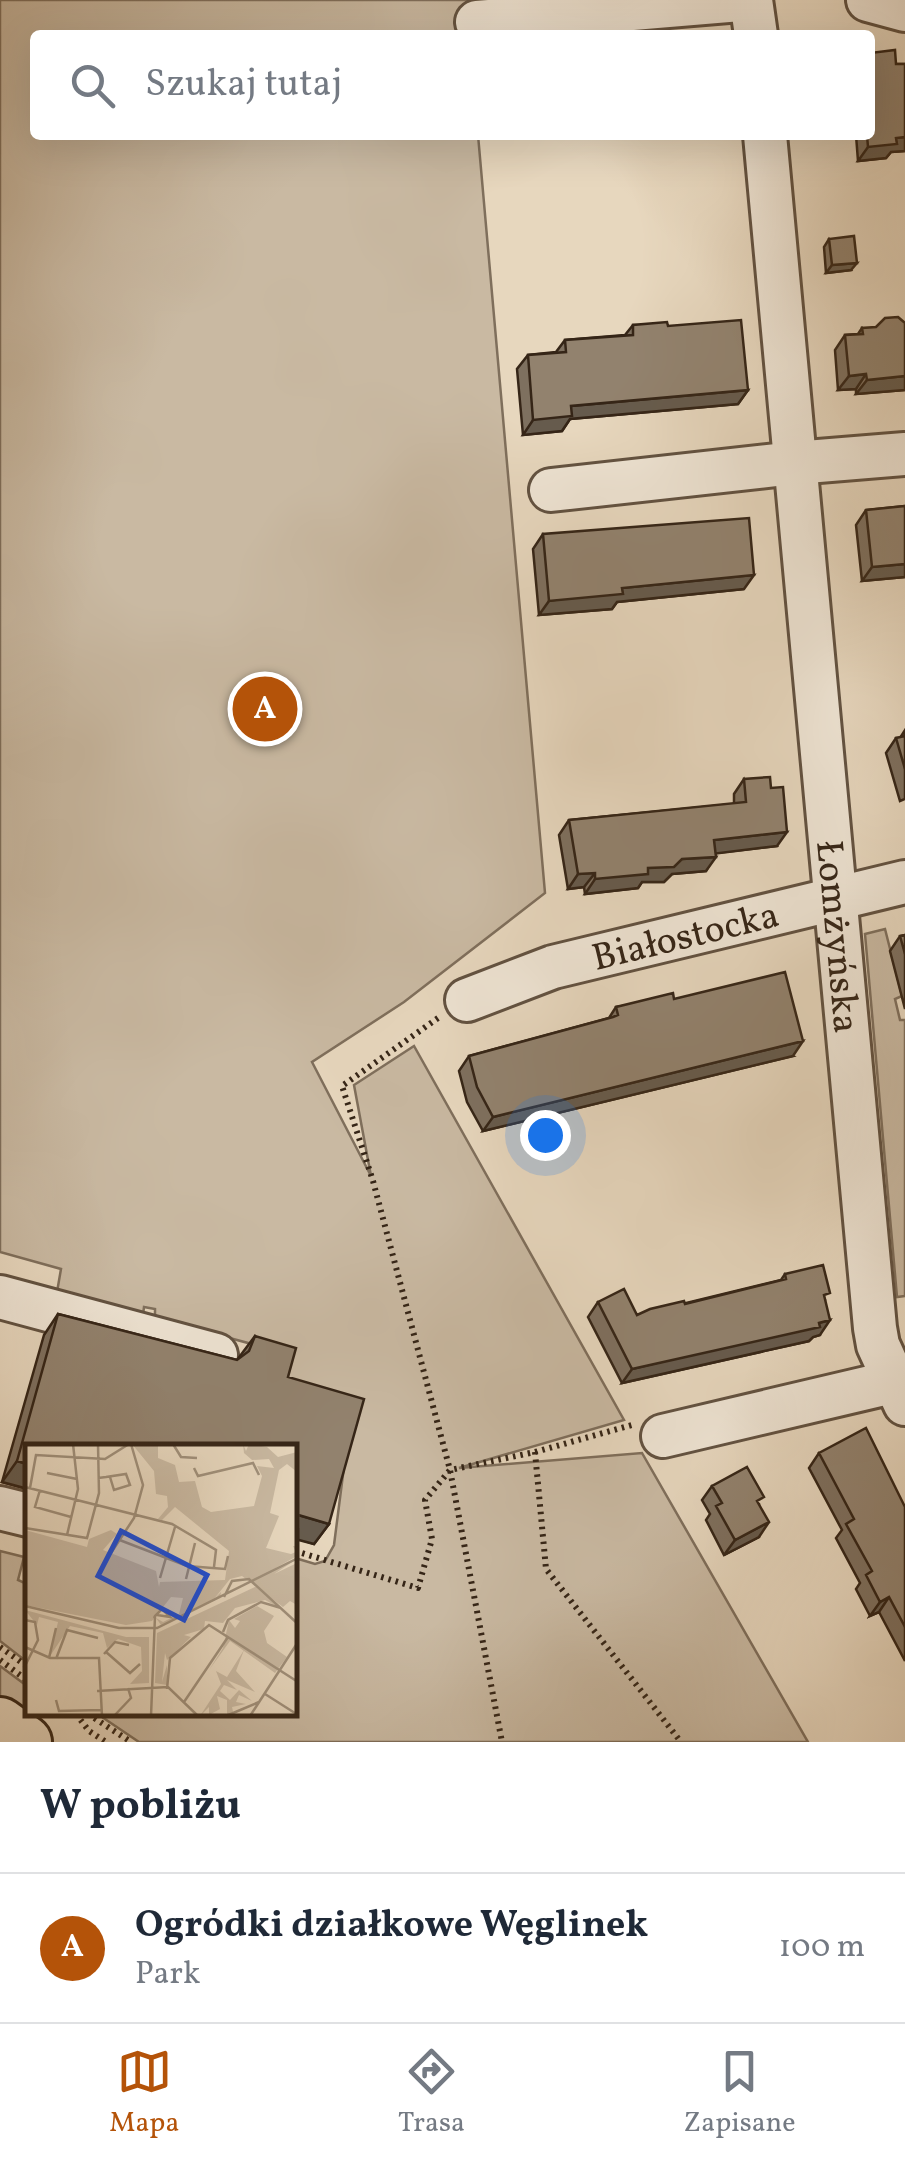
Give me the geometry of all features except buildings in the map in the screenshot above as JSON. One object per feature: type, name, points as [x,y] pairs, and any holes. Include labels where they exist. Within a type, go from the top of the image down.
[{"type":"main road","points":[[0,1724],[25,1742]]},
{"type":"street","points":[[477,22],[740,0]]},
{"type":"street","points":[[752,0],[755,30]]},
{"type":"street","points":[[868,0],[905,10]]},
{"type":"street","name":"Łomżyńska","points":[[765,140],[875,1328],[901,1389]]},
{"type":"street","points":[[552,490],[905,454]]},
{"type":"street","name":"Białostocka","points":[[462,1007],[553,967],[905,882]]},
{"type":"street","points":[[0,1297],[5,1312],[0,1328]]},
{"type":"street","points":[[0,1297],[216,1355]]},
{"type":"street","points":[[650,1429],[901,1389]]},
{"type":"street","points":[[0,1508],[25,1514]]},
{"type":"path","points":[[462,1007],[437,1018],[342,1086],[373,1181],[450,1470],[502,1742]]},
{"type":"path","points":[[298,1552],[418,1588],[432,1539],[425,1500],[450,1470],[650,1429]]},
{"type":"path","points":[[535,1452],[546,1569],[681,1742]]},
{"type":"path","points":[[0,1647],[25,1665]]},
{"type":"path","points":[[0,1660],[25,1679]]},
{"type":"path","points":[[78,1717],[89,1731],[106,1742]]},
{"type":"path","points":[[93,1717],[131,1742]]},
{"type":"shaded area","points":[[0,0],[466,0],[469,30],[30,30],[30,140],[478,140],[545,893],[404,1002],[312,1062],[371,1176],[354,1085],[414,1046],[624,1420],[459,1468],[642,1453],[808,1742],[139,1742],[102,1717],[298,1717],[298,1559],[315,1564],[325,1561],[334,1545],[350,1420],[274,1398],[263,1347],[155,1318],[155,1309],[144,1307],[143,1315],[57,1292],[61,1269],[0,1252]]},
{"type":"shaded area","points":[[885,929],[902,996],[895,999],[900,1020],[905,1020],[905,1296],[897,1297],[865,934]]},
{"type":"shaded area","points":[[0,1551],[24,1557],[18,1580],[25,1583],[25,1660],[0,1641]]},
{"type":"shaded area","points":[[0,1666],[25,1685],[25,1712],[0,1698]]},
{"type":"place","name":"Ogródki działkowe Węglinek","points":[[265,709]]}]
